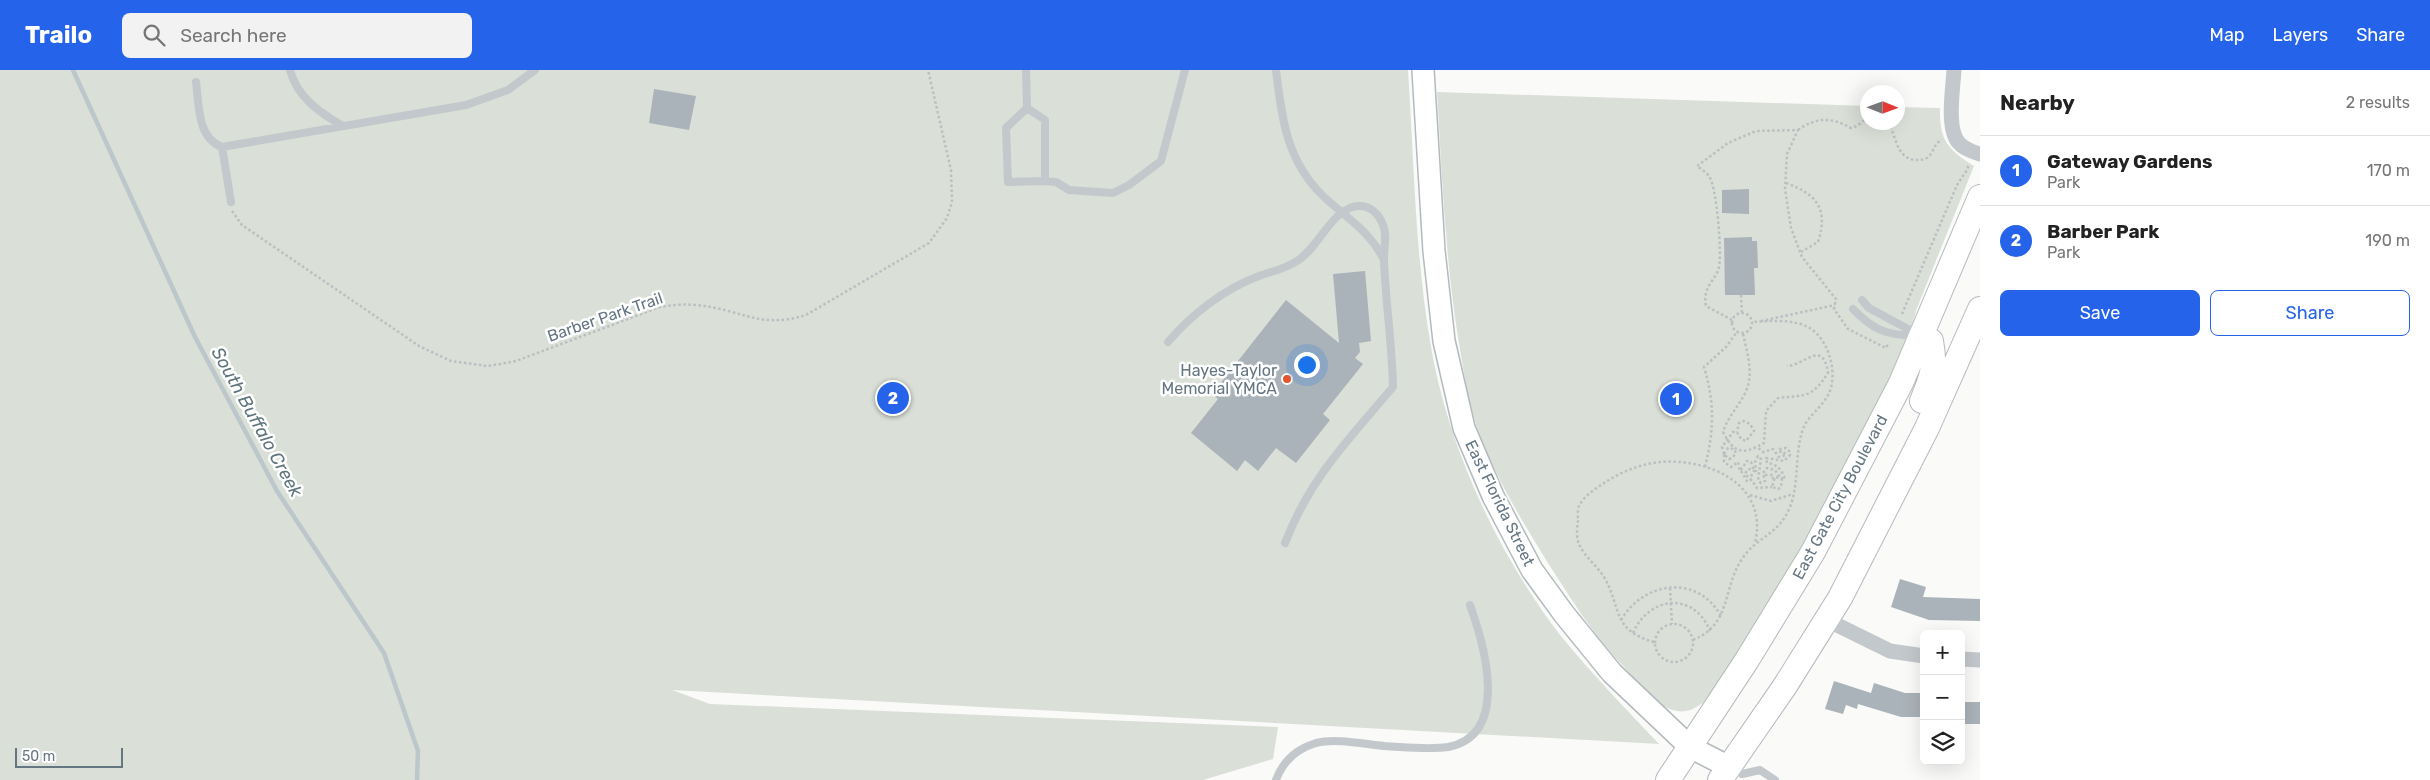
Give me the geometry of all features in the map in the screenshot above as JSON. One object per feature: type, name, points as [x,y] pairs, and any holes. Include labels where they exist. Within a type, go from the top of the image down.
[{"type":"main road","name":"East Florida Street","points":[[1423,70],[1434,251],[1444,341],[1464,428],[1493,496],[1532,570],[1564,614],[1612,673],[1690,747],[1733,775]]},
{"type":"main road","name":"East Gate City Boulevard","points":[[1668,780],[1747,660],[1813,552],[1901,383],[1980,196]]},
{"type":"main road","points":[[1733,775],[1840,598],[1927,428],[1980,309]]},
{"type":"main road","points":[[1840,598],[1848,560],[1903,450],[1934,372],[1935,360],[1931,341],[1921,336]]},
{"type":"street","points":[[1954,70],[1952,113],[1955,138],[1974,158]]},
{"type":"street","points":[[1827,620],[1890,651],[1920,655]]},
{"type":"street","points":[[1965,659],[1980,660]]},
{"type":"lane","points":[[290,70],[301,93],[313,106],[343,126]]},
{"type":"lane","points":[[222,147],[466,105],[508,90],[535,70]]},
{"type":"lane","points":[[1026,70],[1028,108]]},
{"type":"lane","points":[[1028,108],[1006,128],[1008,182],[1056,182],[1069,190],[1113,193],[1130,185],[1161,161],[1185,70]]},
{"type":"lane","points":[[1276,70],[1284,124],[1289,144],[1301,171],[1341,212],[1360,226],[1374,241],[1384,260]]},
{"type":"lane","points":[[196,82],[203,127],[208,137],[222,147],[231,202]]},
{"type":"lane","points":[[1028,108],[1045,120],[1046,181]]},
{"type":"lane","points":[[1168,342],[1182,326],[1228,290],[1259,276],[1284,270],[1301,259],[1341,212],[1357,206],[1369,208],[1379,216],[1384,227],[1384,260],[1393,387],[1323,470],[1302,503],[1285,543]]},
{"type":"lane","points":[[1862,300],[1869,308],[1921,336]]},
{"type":"lane","points":[[1853,309],[1867,324],[1892,334],[1921,336]]},
{"type":"lane","points":[[1276,780],[1280,768],[1296,751],[1317,743],[1339,742],[1420,748],[1449,746],[1467,739],[1478,728],[1486,708],[1489,686],[1483,642],[1470,605]]},
{"type":"lane","points":[[1733,775],[1760,770],[1775,780]]},
{"type":"path","name":"Barber Park Trail","points":[[231,202],[236,218],[242,225],[419,346],[451,361],[486,366],[516,361],[660,307],[676,304],[708,307],[764,321],[790,320],[806,315],[929,243],[947,218],[952,202],[951,170],[928,70]]},
{"type":"path","points":[[1732,320],[1706,306],[1705,300],[1710,282],[1719,268],[1716,197],[1709,176],[1697,166],[1728,143],[1756,131],[1798,130],[1812,121],[1820,119],[1841,122],[1850,128],[1860,123]]},
{"type":"path","points":[[1798,130],[1788,154],[1786,183],[1791,228],[1800,253],[1836,299],[1834,309],[1848,329],[1886,348],[1892,334]]},
{"type":"path","points":[[1891,130],[1900,150],[1911,159],[1924,159],[1932,152],[1933,146],[1944,139]]},
{"type":"path","points":[[1897,322],[1956,185],[1974,158]]},
{"type":"path","points":[[1786,183],[1811,194],[1820,208],[1822,222],[1818,242],[1800,253]]},
{"type":"path","points":[[1741,295],[1742,313]]},
{"type":"path","points":[[1756,322],[1835,305]]},
{"type":"path","points":[[1743,334],[1737,332],[1732,327],[1732,320],[1736,315],[1742,313],[1748,315],[1752,322]]},
{"type":"path","points":[[1692,640],[1710,631],[1721,616],[1733,575],[1742,558],[1755,544],[1781,525],[1798,475],[1799,445],[1804,426],[1829,394],[1833,374],[1830,358],[1821,339],[1808,327],[1794,323],[1752,322]]},
{"type":"path","points":[[1743,334],[1749,330],[1752,322]]},
{"type":"path","points":[[1705,467],[1713,436],[1713,411],[1704,367],[1726,347],[1737,332]]},
{"type":"path","points":[[1743,334],[1750,368],[1748,383],[1743,397],[1728,418],[1723,432],[1730,445],[1739,451],[1749,451],[1764,444],[1766,411],[1778,398],[1802,396],[1814,391],[1828,373],[1826,362],[1820,356],[1812,355],[1793,366],[1787,366]]},
{"type":"path","points":[[1744,421],[1750,424],[1754,432],[1746,441],[1741,439],[1737,432],[1739,423],[1744,421]]},
{"type":"path","points":[[1737,432],[1733,432],[1726,439],[1722,447],[1724,462],[1731,467],[1738,462],[1740,464],[1738,468],[1741,470],[1744,478],[1748,481],[1751,480]]},
{"type":"path","points":[[1754,471],[1750,469],[1745,474],[1757,488],[1772,487],[1775,489],[1781,486],[1782,480],[1785,479],[1782,471],[1776,465],[1767,463],[1766,458],[1784,461],[1790,455],[1788,449],[1780,449],[1779,452],[1786,453],[1782,457],[1776,456],[1773,449],[1763,452],[1757,447]]},
{"type":"path","points":[[1728,448],[1734,449],[1736,453],[1732,458],[1728,459],[1724,454],[1728,448]]},
{"type":"path","points":[[1751,480],[1754,471],[1756,471],[1755,462],[1758,456],[1761,459],[1758,480],[1761,483],[1765,481],[1764,470],[1771,468],[1777,472],[1782,480]]},
{"type":"path","points":[[1741,470],[1744,464],[1749,461],[1754,471]]},
{"type":"path","points":[[1654,642],[1633,633],[1621,620],[1605,580],[1578,543],[1579,507],[1592,490],[1614,476],[1634,468],[1667,462],[1705,467],[1734,481],[1750,495],[1771,501],[1793,494]]},
{"type":"path","points":[[1765,475],[1773,475],[1772,487]]},
{"type":"path","points":[[1773,480],[1775,477],[1782,480]]},
{"type":"path","points":[[1750,495],[1758,520],[1755,544]]},
{"type":"path","points":[[1621,620],[1630,607],[1642,596],[1658,589],[1670,587],[1698,594],[1712,603],[1721,616]]},
{"type":"path","points":[[1670,587],[1672,624]]},
{"type":"path","points":[[1633,633],[1638,622],[1647,612],[1658,606],[1671,603],[1691,608],[1703,618],[1710,631]]},
{"type":"path","points":[[1672,624],[1682,625],[1687,629],[1692,640],[1690,652],[1686,657],[1674,662],[1668,661],[1658,654],[1654,642],[1659,630],[1672,624]]},
{"type":"shaded area","points":[[0,70],[1408,70],[1418,240],[1425,307],[1438,380],[1448,418],[1462,457],[1477,496],[1495,533],[1537,603],[1560,635],[1584,663],[1659,744],[672,690],[710,704],[1278,727],[1273,759],[1203,780],[0,780]]},
{"type":"shaded area","points":[[1437,92],[1860,106],[1860,130],[1905,130],[1905,107],[1940,108],[1941,128],[1947,143],[1958,155],[1974,166],[1917,308],[1899,367],[1761,626],[1703,703],[1692,709],[1680,711],[1661,705],[1644,690],[1613,655],[1574,604],[1510,500],[1479,433],[1469,398],[1454,307],[1444,215]]},
{"type":"building","points":[[654,89],[696,96],[689,130],[649,123]]},
{"type":"building","points":[[1749,189],[1749,214],[1722,213],[1722,190]]},
{"type":"building","points":[[1752,237],[1752,241],[1757,241],[1758,268],[1754,268],[1755,295],[1725,295],[1724,238]]},
{"type":"building","name":"Hayes-Taylor Memorial YMCA","points":[[1365,271],[1371,341],[1359,343],[1360,352],[1355,358],[1363,364],[1323,414],[1330,420],[1296,463],[1276,448],[1258,471],[1245,460],[1237,471],[1191,433],[1218,399],[1212,394],[1286,300],[1339,343],[1333,274]]},
{"type":"building","points":[[1900,579],[1926,587],[1923,597],[1980,599],[1980,621],[1929,620],[1891,607]]},
{"type":"building","points":[[1834,681],[1871,693],[1874,683],[1905,693],[1920,693],[1920,717],[1901,717],[1858,704],[1857,709],[1846,705],[1843,714],[1825,709]]},
{"type":"building","points":[[1965,702],[1980,702],[1980,724],[1965,724]]},
{"type":"waterway","name":"South Buffalo Creek","points":[[73,70],[195,337],[277,491],[384,653],[418,751],[417,780]]},
{"type":"place","name":"Hayes-Taylor Memorial YMCA","points":[[1287,379]]},
{"type":"place","name":"Barber Park","points":[[893,398]]},
{"type":"place","name":"Gateway Gardens","points":[[1676,399]]}]
